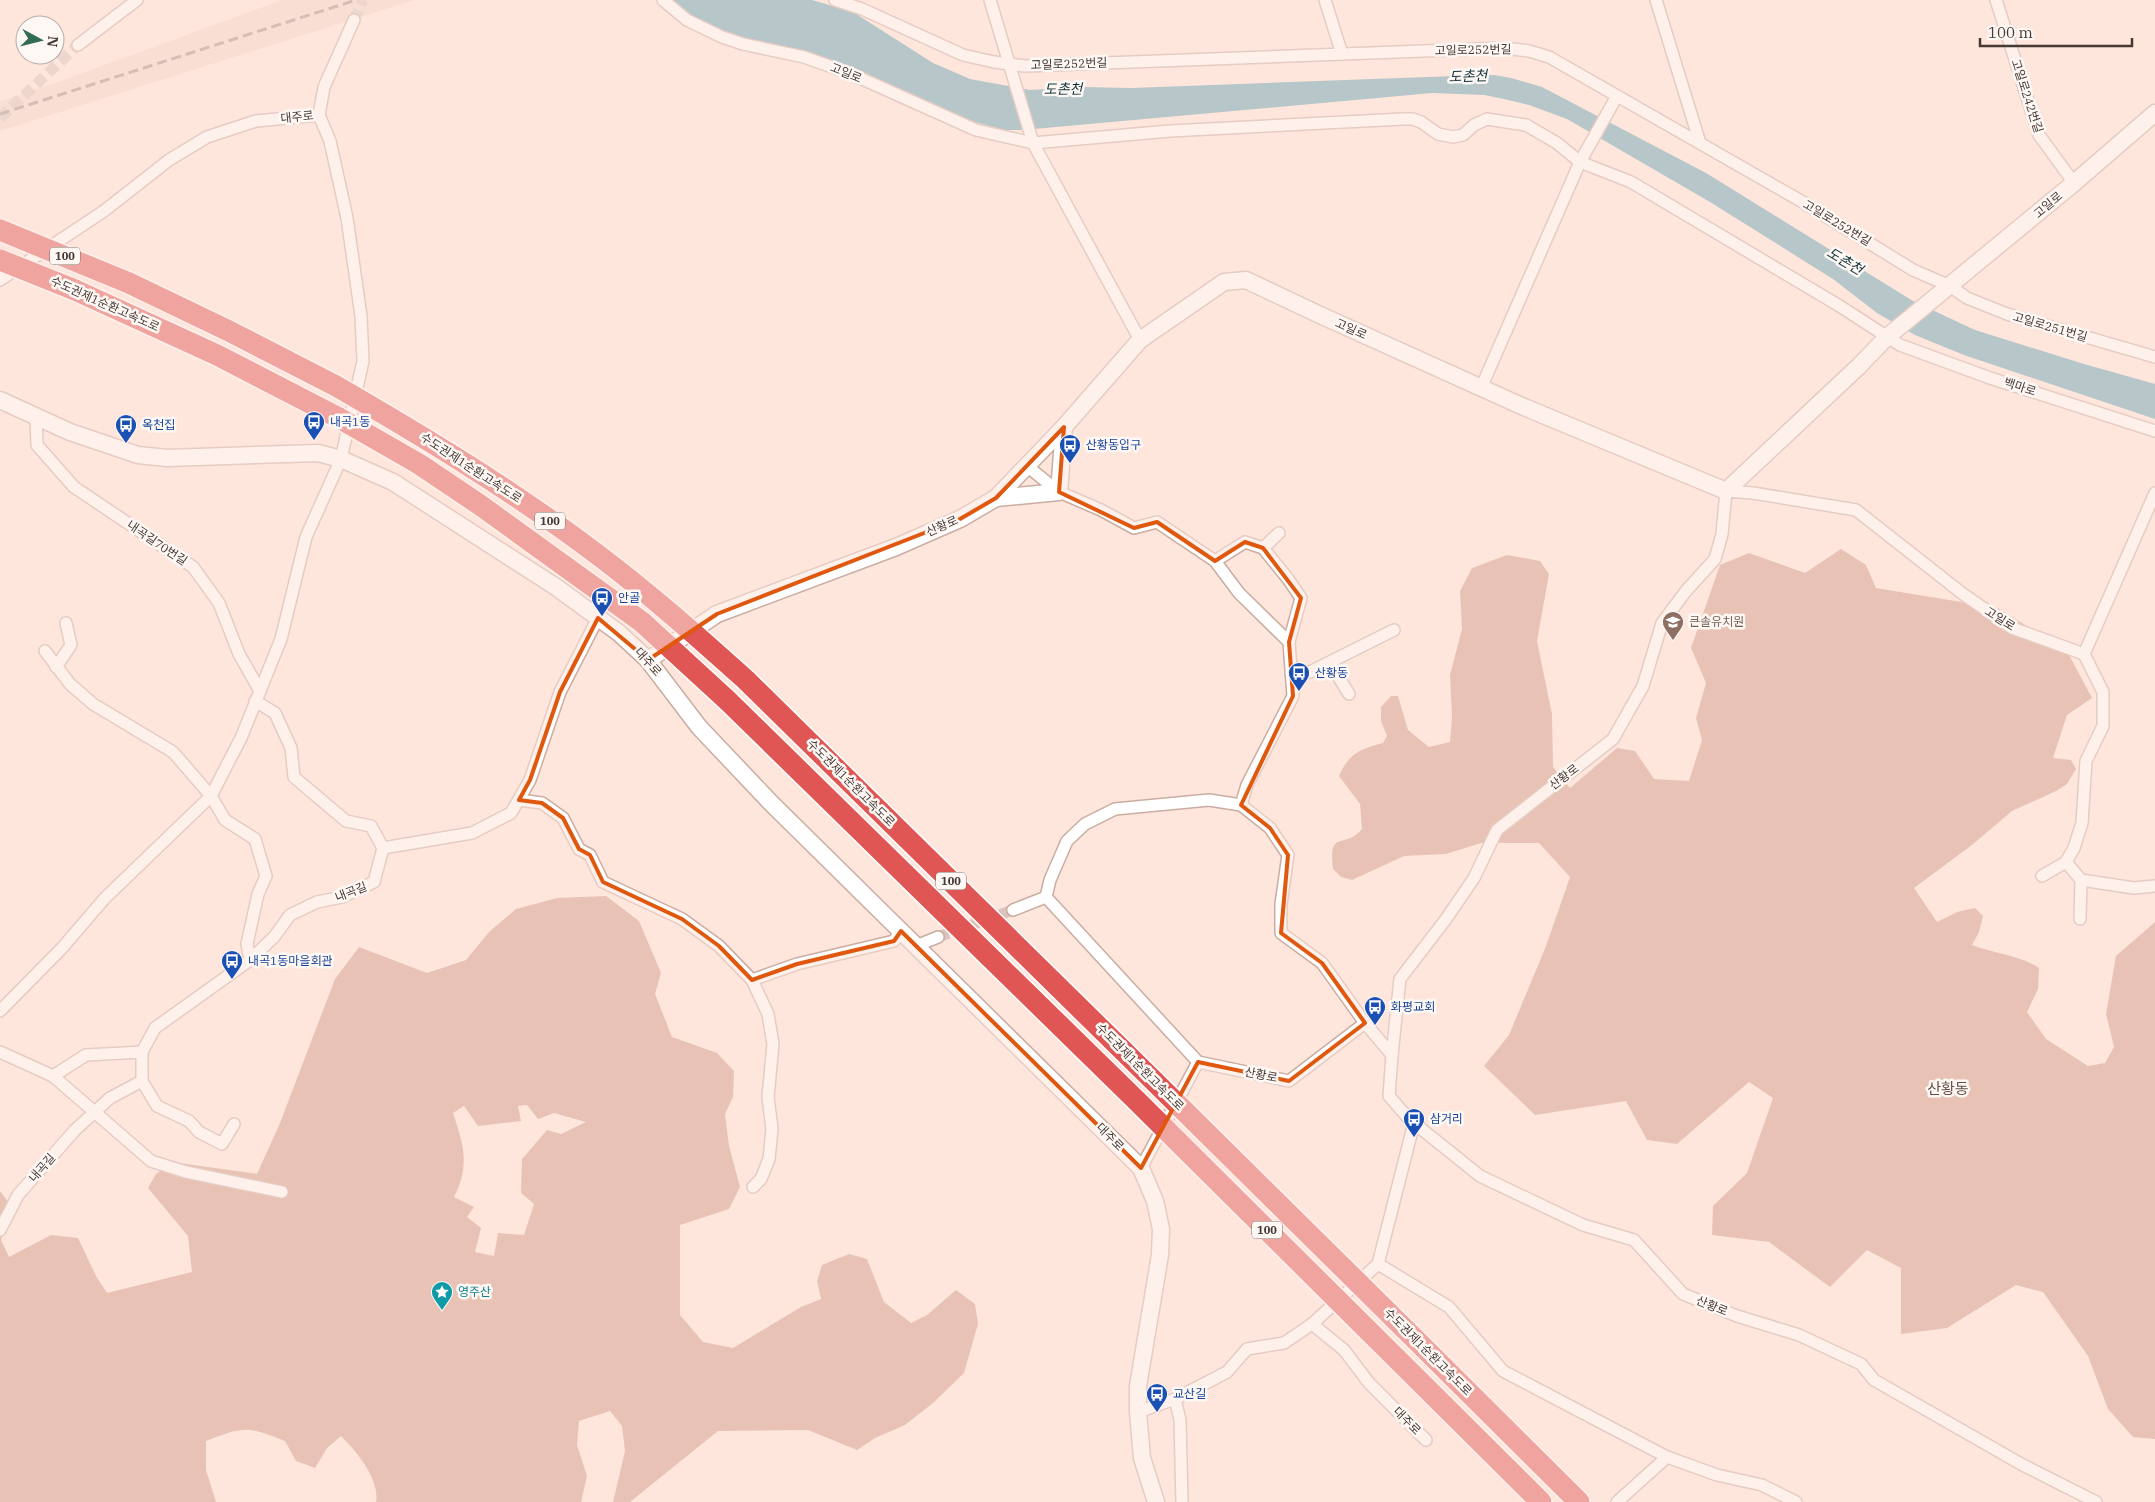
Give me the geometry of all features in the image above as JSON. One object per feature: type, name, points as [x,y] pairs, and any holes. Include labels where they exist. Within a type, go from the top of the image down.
[{"type":"highway","name":"수도권제1순환고속도로","points":[[0,230],[129,283],[230,331],[336,386],[418,433],[496,483],[598,554],[663,606],[746,680],[1156,1082],[1579,1502]]},
{"type":"highway","name":"수도권제1순환고속도로","points":[[0,260],[75,290],[217,355],[338,418],[419,464],[503,521],[642,622],[727,700],[1137,1101],[1541,1502]]},
{"type":"street","points":[[78,45],[137,0]]},
{"type":"street","name":"고일로","points":[[663,0],[687,20],[722,37],[743,44],[804,57],[849,74],[976,130],[1033,142],[1170,131],[1403,119],[1413,119],[1421,122],[1438,134],[1453,137],[1463,135],[1474,125],[1487,118],[1526,125],[1582,158]]},
{"type":"street","name":"고일로252번길","points":[[835,0],[862,9],[963,55],[1008,65],[1058,65],[1504,48],[1529,51],[1549,57],[1801,201],[1945,291]]},
{"type":"street","points":[[990,0],[1008,65],[1033,142],[1140,340]]},
{"type":"street","points":[[1324,0],[1342,54]]},
{"type":"street","points":[[1656,0],[1700,143]]},
{"type":"street","name":"고일로242번길","points":[[1996,0],[2039,136],[2074,184]]},
{"type":"street","points":[[319,115],[324,87],[354,20]]},
{"type":"street","points":[[1481,388],[1582,158],[1617,96]]},
{"type":"street","name":"고일로","points":[[1891,334],[2074,184],[2155,113]]},
{"type":"street","name":"대주로","points":[[0,280],[104,211],[169,160],[207,137],[256,121],[319,115],[330,141],[347,218],[361,316],[363,360],[341,459]]},
{"type":"street","name":"백마로","points":[[1582,158],[1631,182],[1838,305],[1891,334],[1900,345],[2155,432]]},
{"type":"street","name":"고일로","points":[[1027,466],[1064,427],[1140,340],[1224,282],[1246,280],[1481,388],[1612,445],[1726,491],[1753,493],[1856,510],[1963,594],[2012,628],[2084,654]]},
{"type":"street","name":"고일로251번길","points":[[1945,291],[1968,298],[2006,314],[2155,357]]},
{"type":"street","points":[[1726,491],[1891,334]]},
{"type":"street","name":"대주로","points":[[0,400],[70,432],[138,455],[168,458],[318,453],[341,459],[393,482],[556,587],[598,618],[648,660],[699,728],[771,803],[1141,1168],[1155,1201],[1161,1229],[1160,1255],[1138,1386],[1142,1458],[1156,1502]]},
{"type":"street","name":"내곡길70번길","points":[[36,416],[37,445],[74,487],[193,567],[219,603],[258,696]]},
{"type":"street","points":[[1059,492],[1064,427]]},
{"type":"street","points":[[0,1012],[62,948],[105,898],[212,796],[241,738],[281,639],[306,537],[341,459]]},
{"type":"street","points":[[1027,466],[1059,492],[1101,510],[1134,528],[1157,522],[1215,561],[1239,593],[1289,642]]},
{"type":"street","name":"산황로","points":[[648,660],[717,614],[896,547],[960,519],[996,498],[1027,466]]},
{"type":"street","name":"산황로","points":[[1726,491],[1722,534],[1715,559],[1686,591],[1662,623],[1643,686],[1612,740],[1497,830],[1474,878],[1446,919],[1400,979],[1389,1096],[1414,1123],[1480,1176],[1583,1225],[1634,1240],[1683,1294],[1737,1316],[1799,1335],[1861,1364],[1874,1380],[2021,1464],[2096,1502]]},
{"type":"street","points":[[996,498],[1059,492]]},
{"type":"street","points":[[2042,876],[2066,862],[2074,848],[2082,824],[2086,761],[2103,726],[2103,692],[2084,654],[2155,493]]},
{"type":"street","points":[[1263,548],[1279,533]]},
{"type":"street","points":[[1215,561],[1245,542],[1263,548],[1301,598],[1289,642],[1293,696],[1248,785],[1241,805]]},
{"type":"street","points":[[258,696],[275,713],[291,748],[294,777],[346,822],[371,826],[383,848],[472,832],[512,813],[530,780],[560,692],[598,618]]},
{"type":"street","points":[[56,666],[71,645],[66,623]]},
{"type":"street","points":[[1291,673],[1310,672],[1394,630]]},
{"type":"street","points":[[45,651],[70,684],[93,704],[173,752],[212,796],[225,820],[255,840],[266,876],[258,894],[247,944],[250,960]]},
{"type":"street","points":[[1330,663],[1349,694]]},
{"type":"street","points":[[519,800],[542,803],[563,818],[579,849],[590,855],[603,882],[682,919],[719,946],[752,980],[768,1014],[773,1044],[768,1097],[772,1129],[769,1159],[761,1179],[753,1187]]},
{"type":"street","points":[[1046,897],[1050,880],[1067,841],[1085,824],[1115,809],[1209,800],[1241,805],[1270,828],[1288,855],[1281,904],[1281,933],[1322,963],[1365,1023],[1392,1055]]},
{"type":"street","name":"내곡길","points":[[0,1230],[18,1195],[75,1130],[110,1098],[142,1081],[142,1052],[154,1028],[250,960],[274,937],[290,915],[317,902],[342,898],[374,882],[383,848]]},
{"type":"street","points":[[2066,862],[2081,880],[2080,919]]},
{"type":"street","points":[[2081,880],[2134,888],[2155,886]]},
{"type":"street","points":[[1013,910],[1046,897]]},
{"type":"street","points":[[1046,897],[1198,1062],[1141,1168]]},
{"type":"street","points":[[752,980],[798,964],[894,941],[901,931]]},
{"type":"street","points":[[916,946],[938,938]]},
{"type":"street","name":"산황로","points":[[1198,1062],[1289,1081],[1365,1023]]},
{"type":"street","points":[[0,1052],[53,1076],[151,1161],[186,1172],[282,1192]]},
{"type":"street","points":[[53,1076],[86,1055],[142,1052]]},
{"type":"street","points":[[142,1081],[157,1106],[189,1121],[199,1132],[222,1144],[234,1124]]},
{"type":"street","points":[[1138,1412],[1175,1399],[1228,1372],[1247,1349],[1284,1343],[1312,1324],[1378,1264],[1414,1123]]},
{"type":"street","points":[[1378,1264],[1449,1307],[1503,1371],[1667,1457],[1717,1475],[1762,1485],[1796,1502]]},
{"type":"street","name":"대주로","points":[[1312,1324],[1344,1350],[1368,1384],[1426,1440]]},
{"type":"street","points":[[1175,1399],[1180,1420],[1182,1502]]},
{"type":"street","points":[[1617,1502],[1667,1457]]},
{"type":"highlighted area","points":[[1064,427],[1059,492],[1134,528],[1157,522],[1215,561],[1245,542],[1263,548],[1301,598],[1289,642],[1293,696],[1241,805],[1270,828],[1288,855],[1281,933],[1322,963],[1365,1023],[1289,1081],[1198,1062],[1141,1168],[901,931],[894,941],[797,964],[752,980],[719,946],[682,919],[603,882],[590,855],[579,849],[563,818],[542,803],[519,800],[530,780],[560,692],[598,618],[648,660],[717,614],[960,519],[996,498]]},
{"type":"shaded area","points":[[282,0],[414,0],[0,131],[0,101],[61,81]]},
{"type":"shaded area","points":[[1841,549],[1866,565],[1876,588],[1998,608],[2067,651],[2092,698],[2067,715],[2053,758],[2071,760],[2076,769],[2067,784],[2012,811],[1972,845],[1914,888],[1937,922],[1957,912],[1975,908],[1983,916],[1979,932],[1972,945],[2024,960],[2039,968],[2038,989],[2027,1012],[2046,1039],[2088,1066],[2105,1063],[2114,1047],[2106,1014],[2116,956],[2155,922],[2155,1439],[2133,1437],[2108,1409],[2088,1356],[2043,1292],[2016,1285],[1947,1328],[1901,1334],[1901,1268],[1867,1250],[1830,1287],[1769,1242],[1712,1235],[1713,1206],[1747,1173],[1773,1098],[1749,1082],[1677,1144],[1647,1140],[1626,1101],[1535,1115],[1484,1066],[1509,1035],[1546,946],[1570,877],[1539,843],[1481,843],[1446,854],[1404,856],[1352,880],[1341,877],[1333,869],[1332,856],[1335,844],[1356,835],[1362,829],[1360,804],[1339,776],[1347,762],[1356,753],[1383,743],[1387,736],[1381,721],[1381,707],[1391,696],[1398,696],[1408,730],[1429,747],[1450,742],[1452,717],[1450,675],[1462,629],[1460,591],[1472,568],[1507,555],[1540,561],[1549,574],[1537,641],[1552,714],[1553,767],[1570,788],[1617,748],[1635,751],[1654,779],[1689,781],[1702,740],[1696,718],[1706,683],[1691,648],[1720,565],[1749,553],[1805,573]]},
{"type":"shaded area","points":[[606,896],[639,921],[661,973],[655,994],[672,1037],[717,1053],[734,1071],[733,1097],[725,1114],[729,1146],[740,1187],[729,1209],[680,1225],[680,1315],[703,1342],[733,1348],[801,1307],[821,1299],[817,1281],[822,1265],[849,1254],[867,1259],[884,1302],[911,1323],[927,1315],[956,1290],[975,1304],[978,1324],[964,1373],[933,1403],[905,1425],[875,1438],[857,1450],[808,1430],[718,1431],[630,1502],[613,1502],[625,1451],[622,1426],[610,1411],[579,1421],[577,1445],[587,1476],[581,1502],[376,1502],[376,1493],[371,1475],[360,1457],[341,1436],[327,1448],[315,1468],[296,1461],[285,1441],[253,1430],[238,1430],[206,1441],[206,1470],[216,1502],[0,1502],[0,1191],[10,1205],[1,1240],[9,1257],[51,1235],[78,1238],[96,1276],[107,1293],[192,1272],[188,1236],[148,1188],[156,1174],[172,1162],[257,1174],[280,1123],[335,979],[359,947],[427,973],[466,960],[489,932],[516,909],[557,898]],"holes":[[[527,1105],[538,1119],[554,1113],[586,1122],[561,1134],[547,1130],[522,1159],[521,1193],[534,1204],[524,1235],[498,1233],[494,1256],[475,1252],[481,1228],[467,1217],[474,1207],[454,1197],[462,1175],[464,1155],[453,1113],[464,1106],[478,1126],[521,1121],[518,1106]]]},
{"type":"water","name":"도촌천","points":[[672,0],[812,0],[853,12],[933,63],[970,79],[1030,90],[1494,75],[1511,78],[1542,87],[1706,173],[1913,301],[1975,330],[2155,384],[2155,419],[1964,355],[1915,335],[1877,313],[1833,279],[1710,202],[1567,119],[1529,105],[1484,95],[1432,93],[1023,130],[1005,130],[963,119],[706,27]]},
{"type":"tunnel","points":[[354,20],[363,0]]},
{"type":"tunnel","points":[[0,118],[78,45]]},
{"type":"tunnel","points":[[938,937],[1013,910]]},
{"type":"railway","points":[[0,114],[356,0]]},
{"type":"place","name":"내곡1동","points":[[314,441]]},
{"type":"place","name":"옥천집","points":[[126,444]]},
{"type":"place","name":"산황동입구","points":[[1070,464]]},
{"type":"place","name":"안골","points":[[602,617]]},
{"type":"place","name":"큰솔유치원","points":[[1673,641]]},
{"type":"place","name":"산황동","points":[[1299,692]]},
{"type":"place","name":"내곡1동마을회관","points":[[232,980]]},
{"type":"place","name":"화평교회","points":[[1375,1026]]},
{"type":"place","name":"삼거리","points":[[1414,1138]]},
{"type":"place","name":"영주산","points":[[442,1311]]},
{"type":"place","name":"교산길","points":[[1157,1413]]},
{"type":"district","name":"산황동","points":[[1948,1089]]}]
